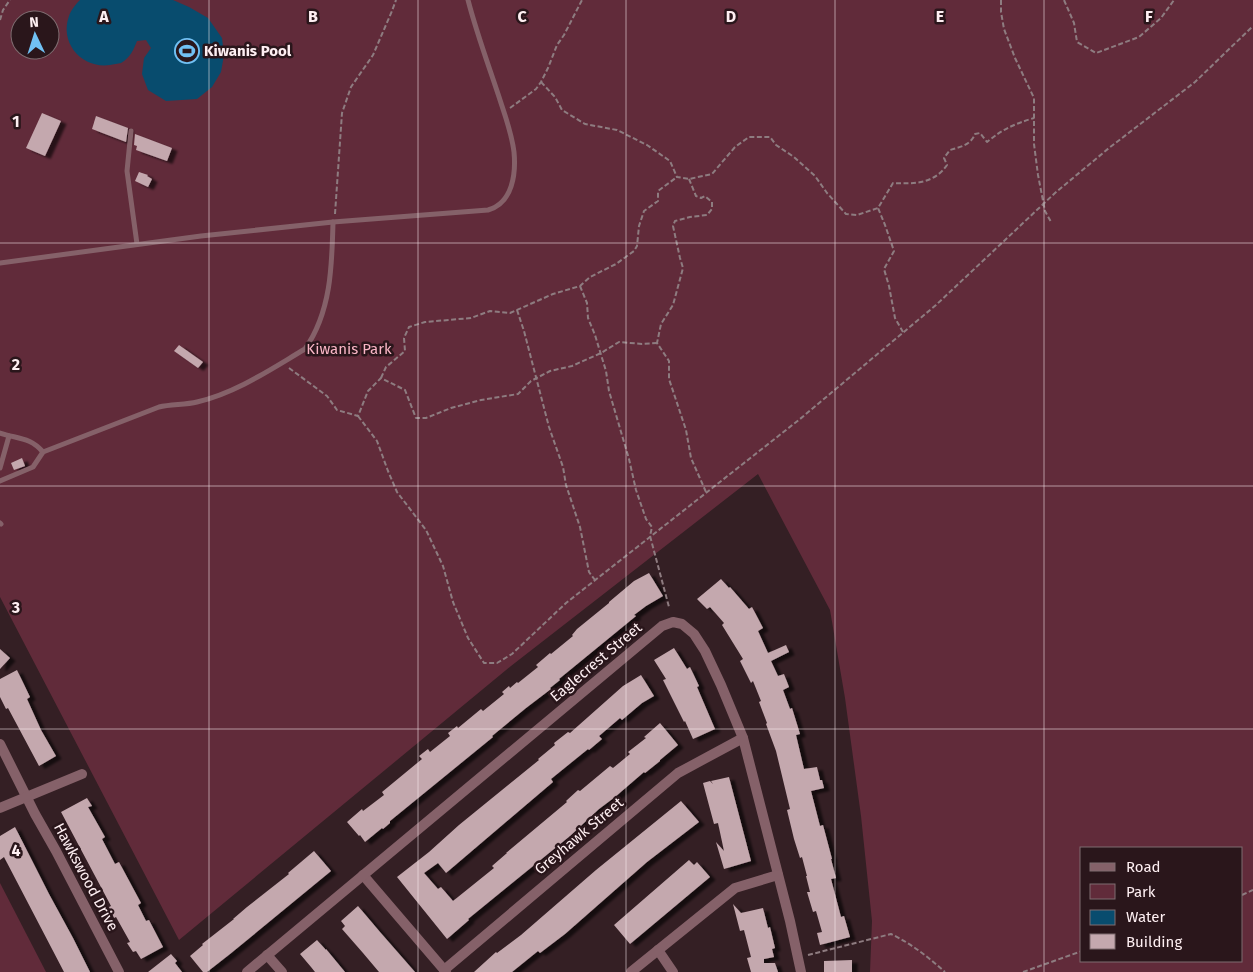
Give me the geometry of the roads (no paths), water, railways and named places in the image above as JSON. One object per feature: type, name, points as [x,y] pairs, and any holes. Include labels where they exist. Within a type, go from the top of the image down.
[{"type":"street","name":"Eaglecrest Street","points":[[246,972],[662,626],[673,622],[682,624],[694,634],[705,651],[743,738],[790,920],[801,972]]},
{"type":"street","name":"Greyhawk Street","points":[[445,971],[678,773],[743,738]]},
{"type":"street","name":"Hawkswood Drive","points":[[0,744],[119,972]]},
{"type":"street","points":[[0,808],[82,774]]},
{"type":"street","points":[[631,972],[735,888],[778,875]]},
{"type":"street","points":[[363,876],[445,971]]},
{"type":"street","points":[[658,950],[673,972]]},
{"type":"street","points":[[268,955],[282,972]]},
{"type":"lane","points":[[0,263],[201,236],[333,222],[488,210],[499,205],[505,199],[512,186],[514,152],[468,0]]},
{"type":"lane","points":[[131,131],[127,171],[137,244]]},
{"type":"lane","points":[[0,482],[33,467],[43,452],[159,407],[198,402],[216,396],[240,386],[304,349],[312,339],[321,316],[328,288],[332,259],[333,222]]},
{"type":"lane","points":[[0,433],[30,441],[43,452]]},
{"type":"lane","points":[[0,468],[9,436]]},
{"type":"water","name":"Kiwanis Pool","points":[[80,0],[173,0],[189,7],[208,18],[222,38],[224,55],[221,72],[212,87],[197,99],[166,101],[148,90],[142,74],[144,58],[151,48],[146,40],[137,41],[129,56],[121,63],[100,65],[90,63],[75,52],[67,36],[69,16]]},
{"type":"place","name":"Kiwanis Pool","points":[[187,51]]},
{"type":"park label","name":"Kiwanis Park","points":[[349,349]]}]
